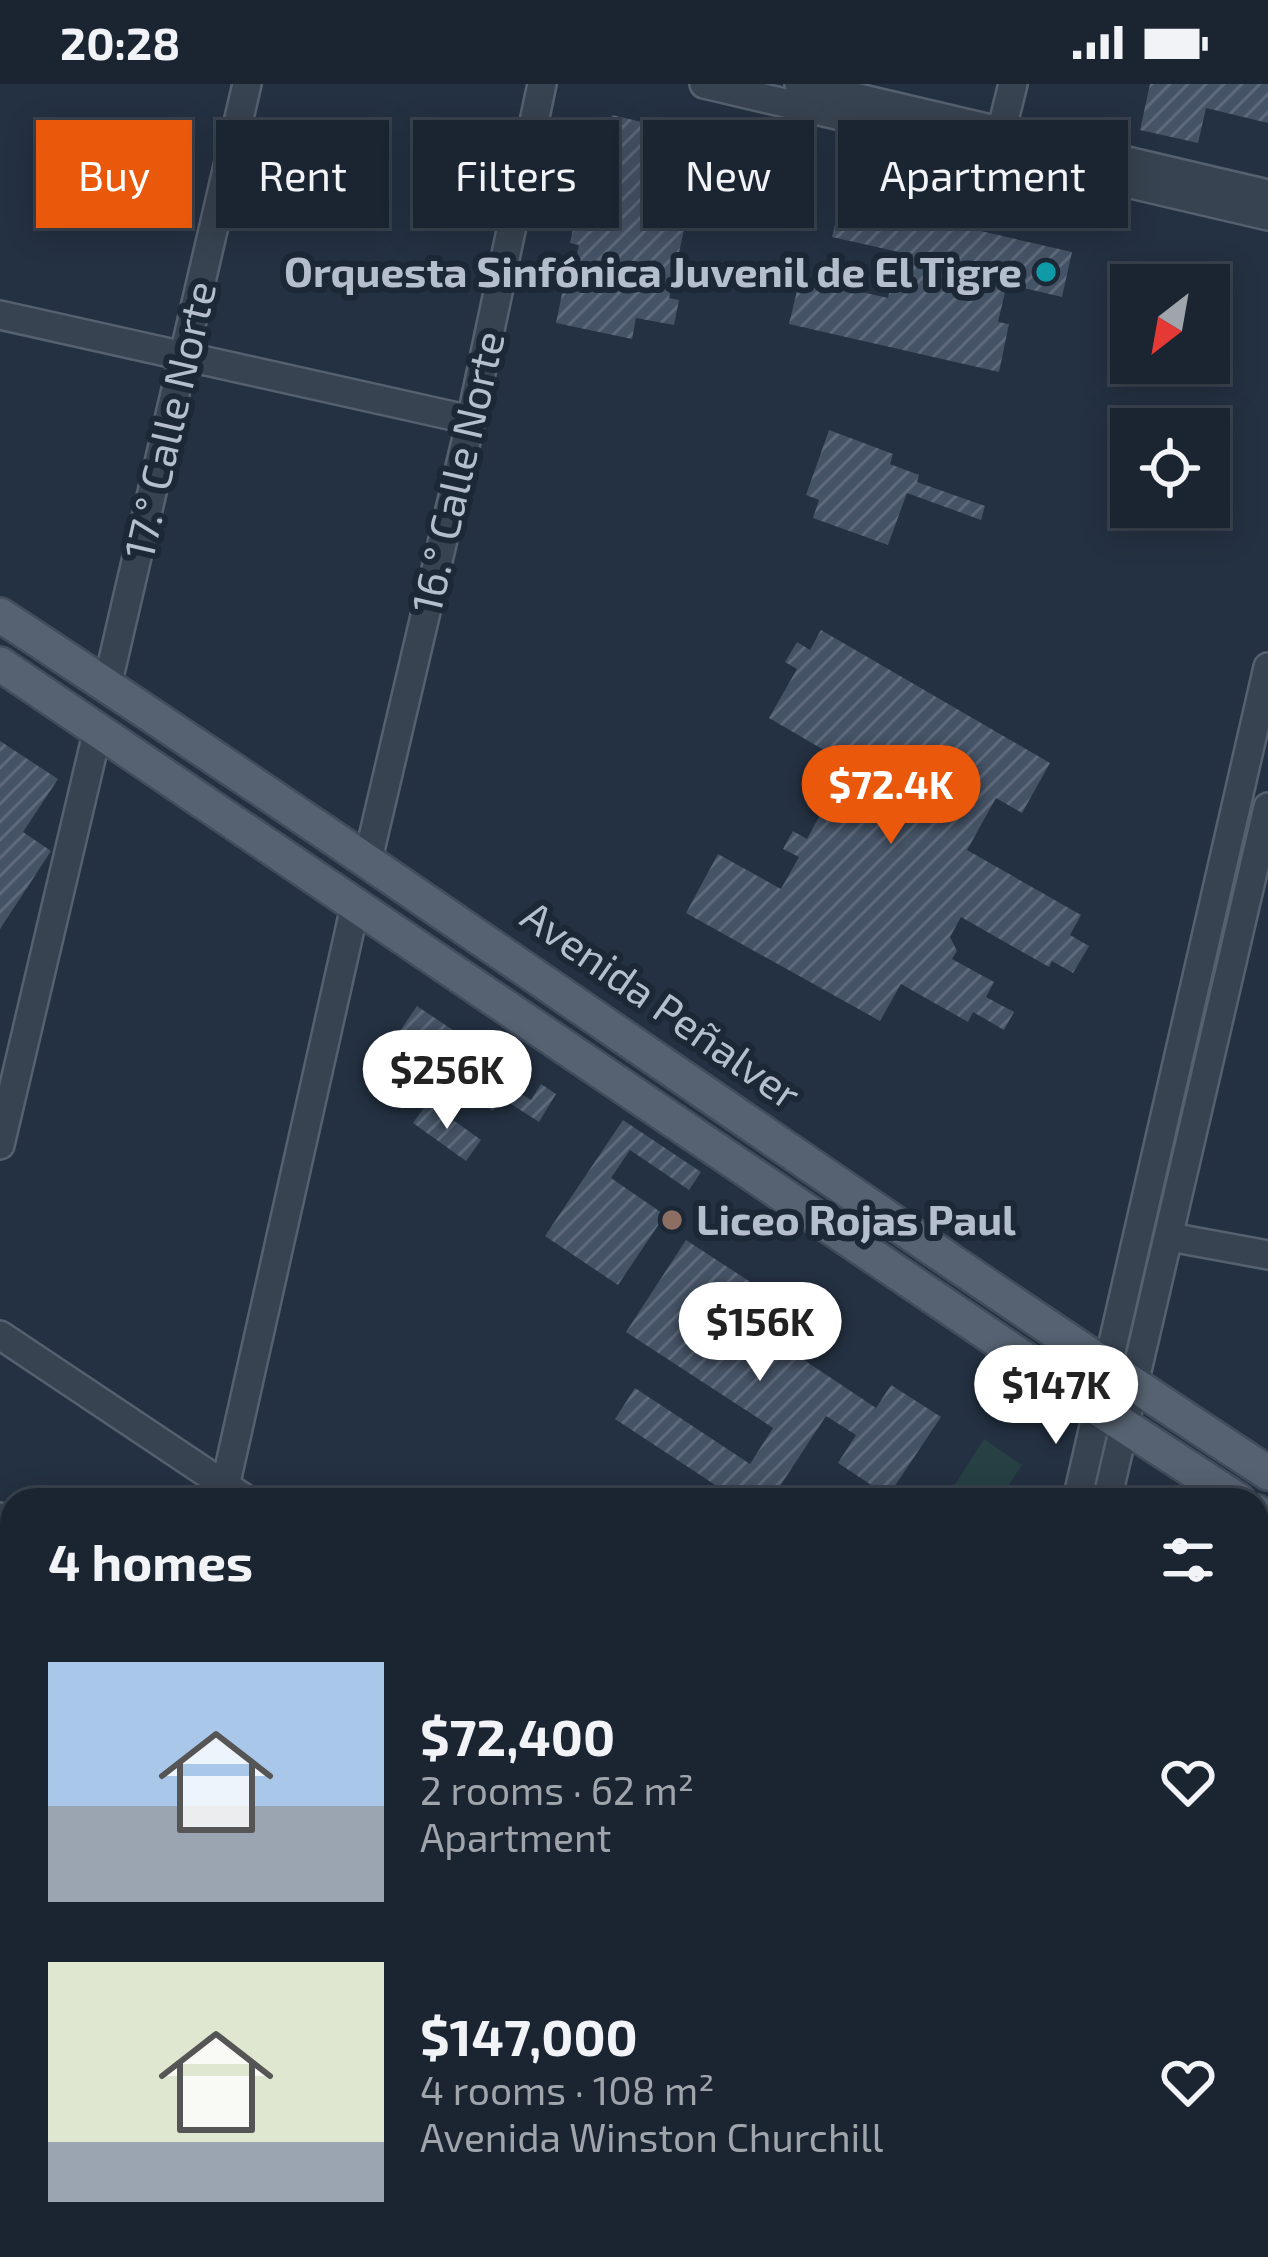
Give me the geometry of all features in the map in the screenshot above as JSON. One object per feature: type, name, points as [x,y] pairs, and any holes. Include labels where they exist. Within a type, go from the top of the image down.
[{"type":"main road","name":"Avenida Peñalver","points":[[0,615],[368,859],[1268,1473]]},
{"type":"main road","name":"Avenida Peñalver","points":[[0,664],[1220,1488]]},
{"type":"street","name":"17.° Calle Norte","points":[[107,686],[247,84]]},
{"type":"street","name":"16.° Calle Norte","points":[[368,859],[472,420],[542,84]]},
{"type":"street","points":[[704,84],[894,120]]},
{"type":"street","points":[[799,84],[928,120]]},
{"type":"street","points":[[1004,120],[1013,84]]},
{"type":"street","points":[[1128,166],[1268,194]]},
{"type":"street","points":[[1128,176],[1268,216]]},
{"type":"street","points":[[0,315],[472,420]]},
{"type":"street","points":[[1108,1488],[1111,1417],[1107,1366],[1268,667]]},
{"type":"street","points":[[0,1145],[98,730]]},
{"type":"street","points":[[1081,1488],[1111,1417],[1136,1386],[1170,1237],[1256,916],[1268,807]]},
{"type":"street","points":[[233,1488],[356,902]]},
{"type":"street","points":[[1170,1237],[1268,1255]]},
{"type":"street","points":[[0,1335],[220,1488]]},
{"type":"green space","points":[[984,1439],[1022,1465],[1007,1488],[953,1488]]},
{"type":"building","points":[[1150,84],[1268,84],[1268,123],[1206,108],[1198,143],[1140,130]]},
{"type":"building","points":[[612,115],[643,122],[643,228],[684,230],[669,298],[679,300],[674,325],[636,318],[632,339],[556,323],[565,279],[571,280],[579,245],[570,243],[573,228],[619,228],[619,120],[611,120]]},
{"type":"building","points":[[838,212],[838,228],[967,228],[1072,252],[1062,297],[1007,284],[998,322],[1009,324],[999,372],[789,324],[800,278],[888,298],[899,252],[832,237]]},
{"type":"building","points":[[829,430],[893,454],[890,464],[919,475],[917,482],[985,506],[981,520],[907,493],[888,545],[813,518],[819,500],[806,495]]},
{"type":"building","points":[[821,630],[1050,763],[1022,813],[996,798],[967,850],[1081,915],[1070,935],[1089,946],[1073,973],[1052,961],[1049,967],[961,917],[950,937],[957,951],[952,959],[994,982],[986,997],[1014,1012],[1004,1030],[973,1012],[968,1022],[901,984],[880,1021],[686,913],[718,854],[781,889],[799,857],[783,849],[793,831],[807,839],[828,800],[823,795],[829,785],[815,776],[829,753],[769,718],[797,669],[785,662],[797,642],[810,650]]},
{"type":"building","points":[[0,741],[58,779],[23,832],[51,851],[0,929]]},
{"type":"building","points":[[417,1006],[511,1069],[503,1082],[531,1100],[541,1084],[556,1094],[539,1122],[502,1098],[493,1111],[391,1044]]},
{"type":"building","points":[[428,1102],[481,1140],[466,1161],[413,1123]]},
{"type":"building","points":[[623,1120],[701,1172],[689,1190],[630,1150],[611,1178],[665,1215],[618,1285],[545,1236]]},
{"type":"building","points":[[686,1240],[824,1330],[804,1360],[876,1408],[891,1385],[941,1417],[893,1488],[876,1488],[838,1463],[856,1435],[826,1416],[780,1486],[783,1488],[720,1488],[615,1419],[635,1388],[750,1464],[773,1428],[626,1332]]},
{"type":"place","name":"Orquesta Sinfónica Juvenil de El Tigre","points":[[1046,272]]},
{"type":"place","name":"Liceo Rojas Paul","points":[[672,1220]]}]
